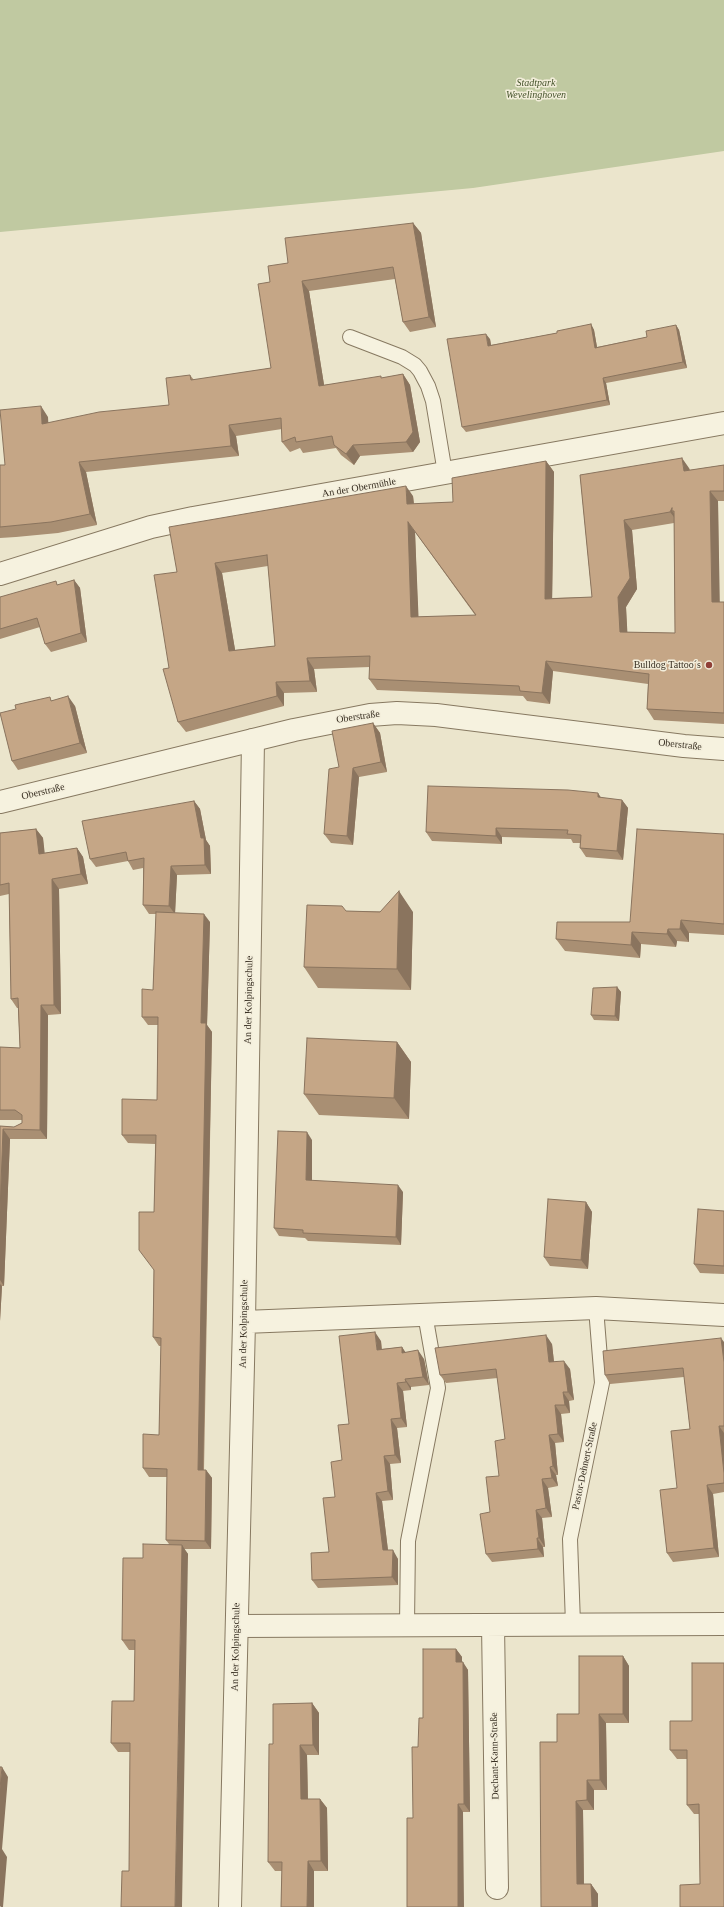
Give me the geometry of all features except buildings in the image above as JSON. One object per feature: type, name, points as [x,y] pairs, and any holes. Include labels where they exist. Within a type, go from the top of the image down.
[{"type":"street","name":"An der Obermühle","points":[[0,574],[84,547],[172,522],[232,510],[724,423]]},
{"type":"street","name":"Oberstraße","points":[[0,802],[254,740],[350,718],[388,713],[456,717],[684,746],[724,749]]},
{"type":"street","name":"An der Kolpingschule","points":[[230,1907],[244,1322],[254,740]]},
{"type":"street","points":[[244,1322],[596,1308],[724,1316]]},
{"type":"street","points":[[237,1626],[724,1624]]},
{"type":"street","name":"Dechant-Kann-Straße","points":[[493,1625],[497,1888]]},
{"type":"lane","points":[[350,337],[409,360],[420,371],[428,386],[433,401],[445,473]]},
{"type":"lane","name":"Pastor-Dehnert-Straße","points":[[573,1624],[570,1539],[602,1382],[596,1308]]},
{"type":"lane","points":[[407,1625],[408,1541],[438,1388],[425,1314]]},
{"type":"green space","name":"Stadtpark Wevelinghoven","points":[[0,0],[724,0],[724,151],[473,188],[0,232]]},
{"type":"place","name":"Bulldog Tattoo´s","points":[[709,665]]}]
